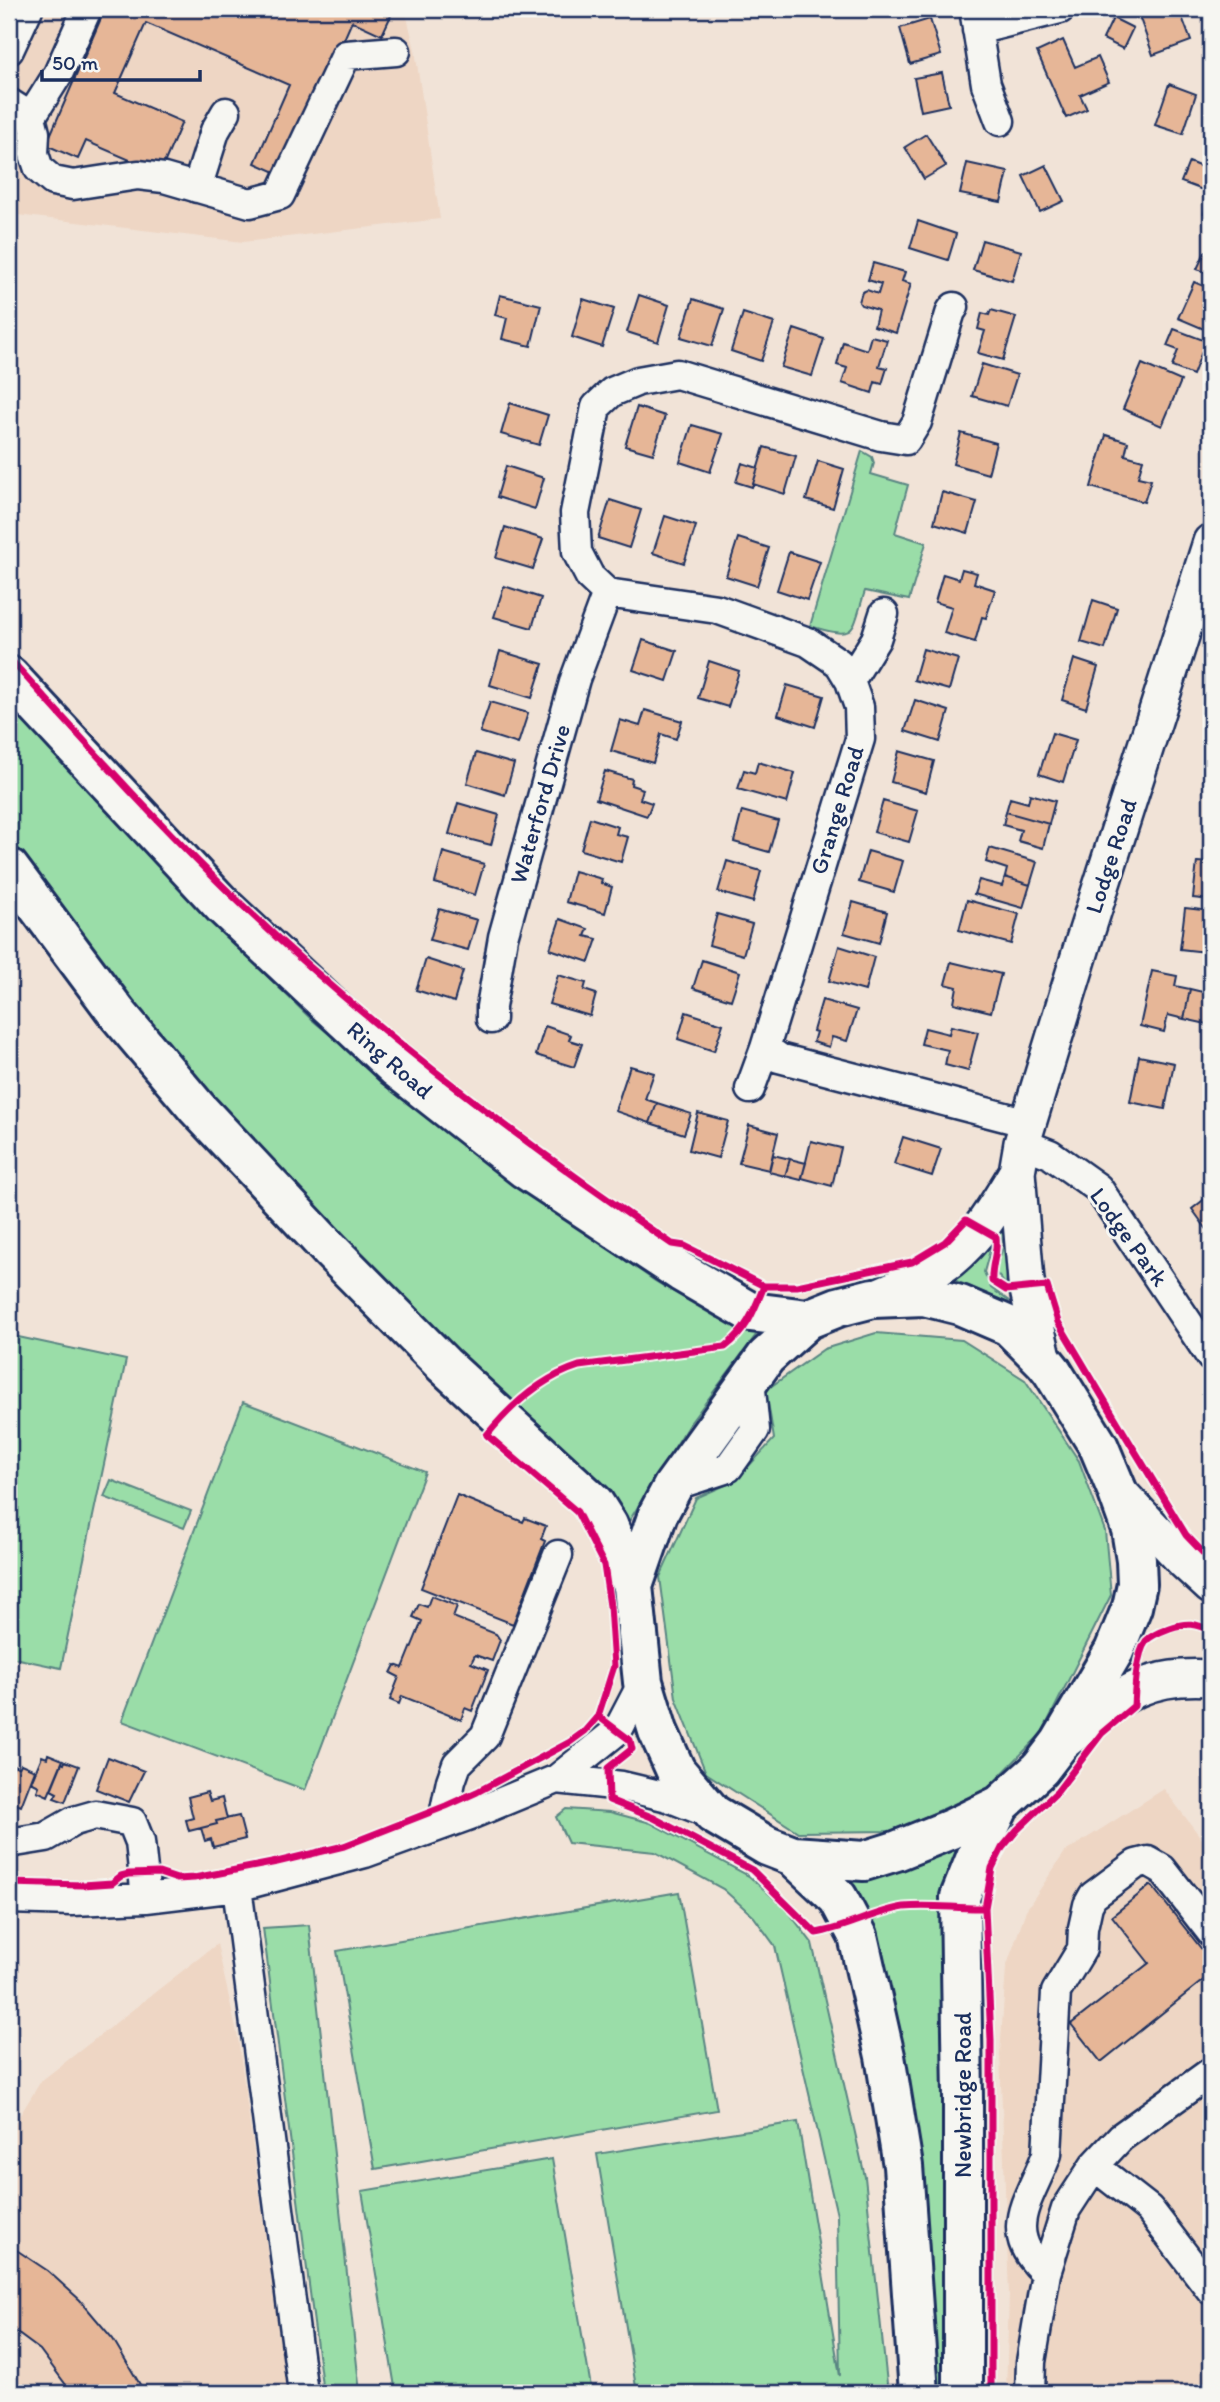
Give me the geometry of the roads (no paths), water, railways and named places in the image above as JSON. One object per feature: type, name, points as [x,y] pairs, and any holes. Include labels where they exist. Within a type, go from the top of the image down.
[{"type":"highway","name":"Ring Road","points":[[9,676],[224,907],[394,1067],[525,1169],[681,1272],[750,1312],[808,1319]]},
{"type":"highway","points":[[9,868],[117,1013],[197,1108],[330,1250],[444,1365],[594,1503],[608,1525],[633,1586],[643,1682],[658,1731],[676,1771],[713,1814],[766,1846],[793,1856],[864,1861],[951,1829],[1000,1805],[1040,1769],[1060,1743],[1114,1651],[1132,1608],[1137,1584],[1131,1529],[1118,1490],[1098,1447],[1044,1360],[1009,1326],[960,1305],[924,1296],[873,1298],[838,1307],[808,1319],[766,1357],[673,1486],[658,1514],[633,1586]]},
{"type":"highway","name":"Newbridge Road","points":[[962,2393],[963,2099],[960,1897],[1000,1805]]},
{"type":"highway","points":[[793,1856],[838,1898],[858,1936],[885,2056],[904,2166],[919,2393]]},
{"type":"main road","name":"Lodge Road","points":[[873,1298],[950,1260],[981,1227],[1022,1146],[1084,940],[1211,542]]},
{"type":"main road","name":"Lodge Road","points":[[1022,1146],[1027,1289],[1044,1360]]},
{"type":"main road","points":[[1118,1490],[1211,1586]]},
{"type":"main road","points":[[1060,1743],[1118,1698],[1142,1685],[1188,1676],[1211,1678]]},
{"type":"street","points":[[9,50],[28,9]]},
{"type":"street","points":[[87,9],[58,74],[20,110],[35,133],[34,154],[39,169],[53,181],[74,185],[138,175],[164,178],[250,203],[280,195],[346,55],[396,51]]},
{"type":"street","points":[[1000,121],[986,84],[976,19],[1060,9]]},
{"type":"street","points":[[197,188],[215,131],[226,112]]},
{"type":"street","points":[[607,593],[590,577],[577,552],[575,513],[596,407],[612,392],[638,381],[677,374],[881,436],[904,452],[917,422],[954,306]]},
{"type":"street","name":"Grange Road","points":[[607,593],[717,609],[808,642],[839,663],[850,681],[859,707],[860,738],[750,1089]]},
{"type":"street","name":"Waterford Drive","points":[[491,1019],[503,937],[575,679],[607,593]]},
{"type":"street","points":[[850,681],[876,639],[884,614]]},
{"type":"street","points":[[765,1048],[779,1058],[1022,1146]]},
{"type":"street","name":"Lodge Park","points":[[1022,1146],[1050,1154],[1098,1188],[1211,1357]]},
{"type":"street","points":[[442,1825],[457,1764],[485,1736],[558,1555]]},
{"type":"street","points":[[9,1899],[72,1901],[146,1898],[237,1887],[365,1853],[557,1779],[618,1730],[643,1682]]},
{"type":"street","points":[[557,1779],[622,1786],[668,1797],[713,1814]]},
{"type":"street","points":[[9,1843],[46,1837],[74,1821],[94,1815],[132,1822],[139,1842],[146,1898]]},
{"type":"street","points":[[1046,2273],[1027,2252],[1022,2234],[1022,2212],[1047,2154],[1056,1992],[1082,1949],[1088,1905],[1093,1896],[1136,1864],[1148,1861],[1162,1869],[1211,1931]]},
{"type":"street","points":[[237,1887],[303,2393]]},
{"type":"street","points":[[1030,2393],[1031,2362],[1046,2273],[1066,2209],[1094,2166],[1121,2137],[1211,2072]]},
{"type":"street","points":[[1094,2166],[1149,2209],[1211,2290]]}]
